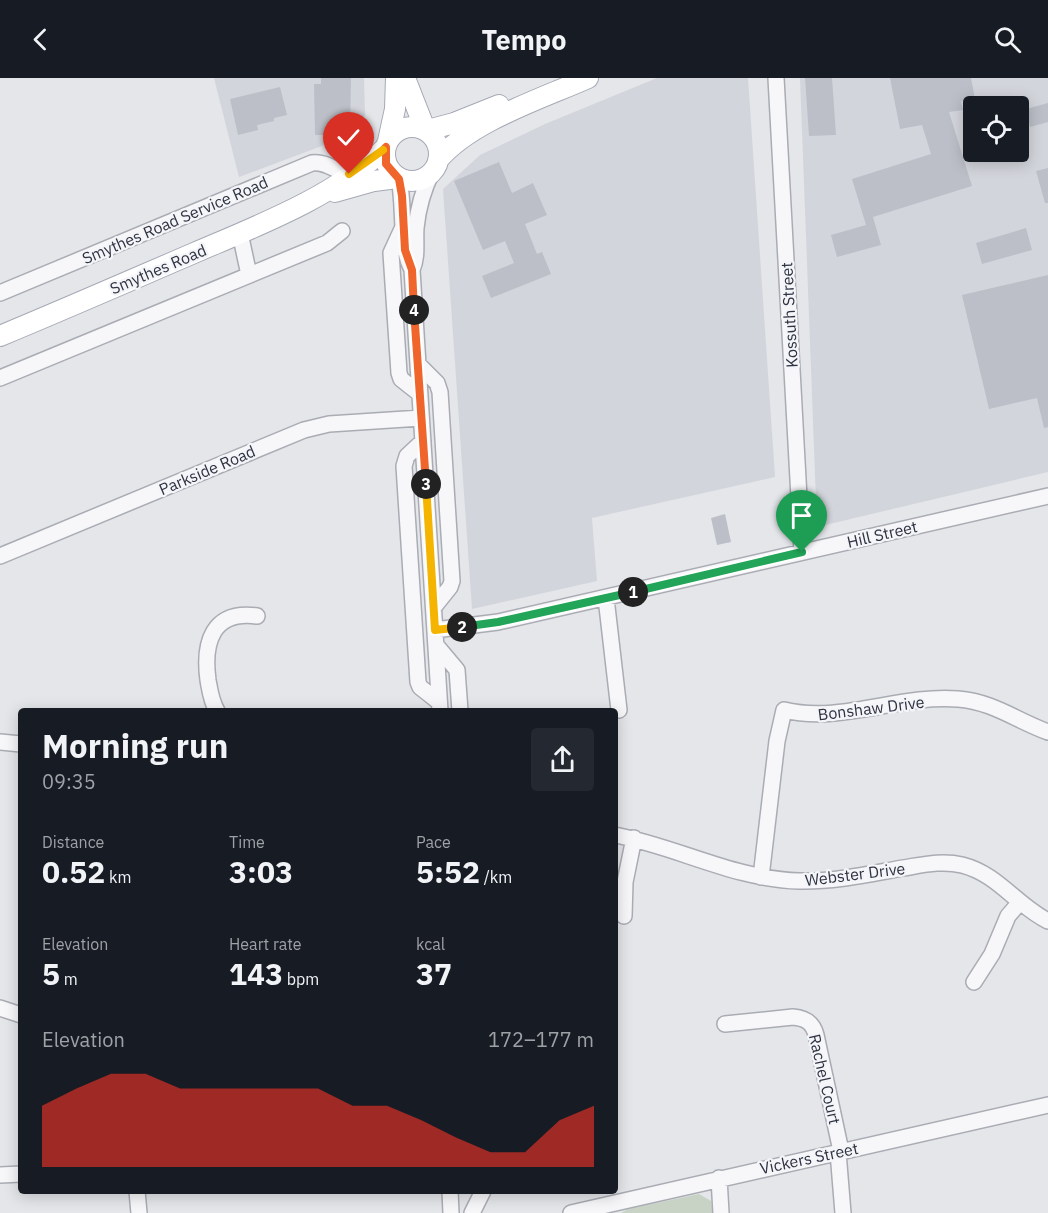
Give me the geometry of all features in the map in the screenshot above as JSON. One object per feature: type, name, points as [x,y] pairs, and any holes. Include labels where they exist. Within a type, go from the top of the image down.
[{"type":"main road","points":[[396,78],[395,109],[387,144],[386,164],[398,178],[416,181],[435,166],[457,143],[482,127],[588,78]]},
{"type":"main road","points":[[405,78],[426,130],[436,141],[435,166]]},
{"type":"main road","points":[[387,144],[395,133],[406,127],[426,130],[480,113],[559,78]]},
{"type":"main road","name":"Smythes Road","points":[[0,336],[240,233],[315,197],[351,174],[387,144]]},
{"type":"main road","name":"Smythes Road","points":[[315,197],[374,181],[398,178]]},
{"type":"street","name":"Kossuth Street","points":[[776,78],[802,552]]},
{"type":"street","name":"Smythes Road Service Road","points":[[0,293],[312,163],[323,163],[343,173],[351,174]]},
{"type":"street","points":[[412,270],[416,259],[419,206],[435,166]]},
{"type":"street","points":[[398,178],[403,202],[405,250],[412,270],[440,707]]},
{"type":"street","points":[[404,224],[391,250],[399,373],[401,379],[420,394]]},
{"type":"street","points":[[0,378],[331,242],[342,231]]},
{"type":"street","points":[[240,233],[249,275]]},
{"type":"street","points":[[418,364],[437,383],[440,392],[452,581],[449,589],[434,607]]},
{"type":"street","name":"Parkside Road","points":[[0,556],[304,430],[329,424],[421,418]]},
{"type":"street","points":[[423,441],[408,454],[404,461],[418,682],[420,687],[440,707]]},
{"type":"street","name":"Hill Street","points":[[435,638],[1048,496]]},
{"type":"street","points":[[606,598],[619,710]]},
{"type":"street","points":[[216,708],[211,698],[206,668],[209,638],[217,627],[230,618],[241,615],[257,616]]},
{"type":"street","points":[[435,638],[457,670],[460,708]]},
{"type":"street","name":"Bonshaw Drive","points":[[761,877],[777,741],[784,710],[813,715],[955,699],[996,706],[1048,732]]},
{"type":"street","points":[[0,742],[18,744]]},
{"type":"street","name":"Webster Drive","points":[[618,835],[666,847],[726,870],[761,877],[818,881],[925,864],[950,863],[986,874],[1048,921]]},
{"type":"street","points":[[624,916],[625,882],[634,838]]},
{"type":"street","points":[[974,982],[992,954],[1008,916],[1020,902]]},
{"type":"street","points":[[0,1008],[18,1014]]},
{"type":"street","name":"Rachel Court","points":[[725,1024],[794,1017],[811,1023],[816,1035],[839,1151]]},
{"type":"street","name":"Vickers Street","points":[[571,1213],[607,1209],[718,1178],[1048,1105]]},
{"type":"street","points":[[839,1151],[843,1213]]},
{"type":"street","points":[[0,1175],[18,1174]]},
{"type":"street","points":[[718,1178],[721,1213]]},
{"type":"street","points":[[137,1194],[139,1213]]},
{"type":"street","points":[[450,1194],[451,1213]]},
{"type":"street","points":[[470,1194],[472,1213]]},
{"type":"street","points":[[472,1213],[482,1194]]},
{"type":"shaded area","points":[[214,78],[364,78],[365,115],[351,135],[239,177]]},
{"type":"shaded area","points":[[657,78],[748,78],[775,477],[592,518],[597,581],[472,609],[443,189],[480,155],[545,124]]},
{"type":"shaded area","points":[[800,78],[1048,78],[1048,472],[817,527]]},
{"type":"shaded area","points":[[699,1194],[711,1201],[713,1213],[621,1213],[628,1209]]},
{"type":"building","points":[[321,78],[351,78],[350,129],[328,131],[329,135],[315,135],[314,84],[321,84]]},
{"type":"building","points":[[805,78],[832,78],[836,135],[809,136]]},
{"type":"building","points":[[890,78],[971,78],[974,96],[963,96],[961,101],[963,110],[949,112],[972,186],[873,217],[881,245],[837,257],[831,235],[866,225],[852,179],[931,154],[922,125],[900,129]]},
{"type":"building","points":[[280,87],[287,115],[257,125],[258,130],[238,135],[230,99]]},
{"type":"building","points":[[1048,103],[1048,122],[1030,127],[1029,108]]},
{"type":"building","points":[[499,162],[512,193],[533,183],[547,215],[525,224],[537,254],[542,252],[551,274],[491,298],[482,276],[514,263],[505,241],[483,250],[454,181]]},
{"type":"building","points":[[1048,168],[1048,203],[1045,203],[1036,171]]},
{"type":"building","points":[[1026,228],[1032,250],[982,264],[976,243]]},
{"type":"building","points":[[1048,275],[1048,427],[1044,428],[1037,398],[989,409],[962,295]]},
{"type":"building","points":[[725,514],[731,542],[717,545],[711,518]]},
{"type":"route","points":[[349,174],[386,147],[386,164],[399,179],[404,214],[405,250],[412,270],[435,630],[498,622],[802,552]]}]
